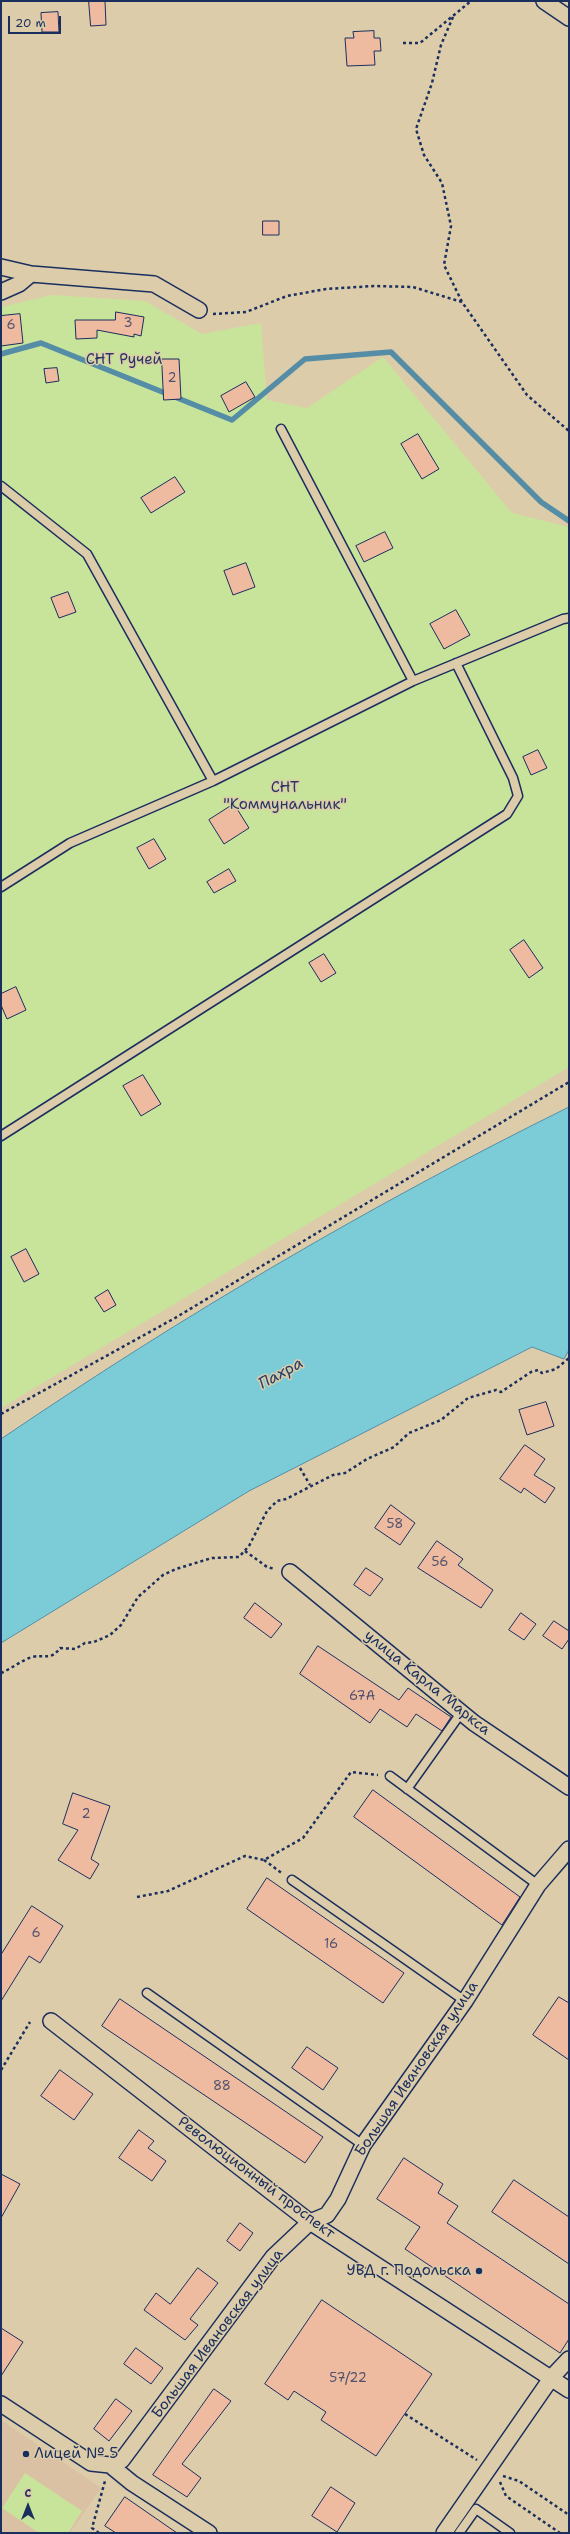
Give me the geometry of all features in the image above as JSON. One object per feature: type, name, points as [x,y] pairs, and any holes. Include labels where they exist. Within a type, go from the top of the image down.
[{"type":"street","points":[[544,1],[569,18]]},
{"type":"street","points":[[1,267],[31,274],[154,284],[199,310]]},
{"type":"street","points":[[1,292],[19,284],[31,274]]},
{"type":"street","name":"улица Карла Маркса","points":[[290,1572],[461,1713],[569,1787]]},
{"type":"street","name":"Большая Ивановская улица","points":[[110,2465],[122,2460],[273,2257],[310,2222],[327,2215],[338,2200],[363,2145],[465,2002],[538,1885],[569,1849]]},
{"type":"street","name":"Революционный проспект","points":[[51,2021],[310,2222],[552,2377],[569,2390]]},
{"type":"street","points":[[444,2533],[552,2377],[569,2359]]},
{"type":"street","points":[[1,2404],[91,2463],[110,2465],[132,2483],[209,2533]]},
{"type":"lane","points":[[281,429],[413,681]]},
{"type":"lane","points":[[1,486],[87,554],[213,781]]},
{"type":"lane","points":[[1,887],[70,843],[213,781],[413,681],[563,619],[569,618]]},
{"type":"lane","points":[[1,1136],[507,814],[518,796],[513,778],[456,663]]},
{"type":"lane","points":[[407,1789],[461,1713]]},
{"type":"lane","points":[[390,1776],[538,1885]]},
{"type":"lane","points":[[292,1880],[465,2002]]},
{"type":"lane","points":[[146,1993],[363,2145]]},
{"type":"lane","points":[[459,2533],[476,2509],[510,2533]]},
{"type":"path","points":[[403,43],[420,43],[471,1]]},
{"type":"path","points":[[453,17],[441,45],[432,83],[416,129],[424,155],[442,183],[451,226],[444,265],[462,302],[527,395],[569,431]]},
{"type":"path","points":[[199,310],[218,315],[246,312],[287,296],[326,289],[374,286],[413,286],[462,302]]},
{"type":"path","points":[[1,1414],[175,1318],[569,1082]]},
{"type":"path","points":[[1,1673],[33,1657],[47,1658],[55,1655],[60,1648],[75,1649],[85,1643],[94,1642],[110,1635],[120,1625],[138,1597],[163,1575],[198,1562],[219,1557],[239,1557],[245,1552],[257,1527],[273,1504],[333,1475],[345,1473],[367,1459],[394,1447],[409,1433],[441,1420],[468,1398],[496,1390],[501,1392],[531,1372],[538,1370],[542,1373],[554,1370],[569,1358]]},
{"type":"path","points":[[300,1468],[310,1485]]},
{"type":"path","points":[[245,1552],[267,1567],[290,1572]]},
{"type":"path","points":[[264,1860],[303,1838],[351,1772],[390,1776]]},
{"type":"path","points":[[137,1897],[168,1891],[244,1856],[264,1860],[292,1880]]},
{"type":"path","points":[[1,2070],[30,2022]]},
{"type":"path","points":[[99,2533],[92,2528],[110,2465]]},
{"type":"path","points":[[496,2473],[519,2481],[569,2515]]},
{"type":"shaded area","name":"Лицей № 5","points":[[1,2420],[101,2488],[70,2533],[1,2533]]},
{"type":"green space","name":"СНТ \"Коммунальник\"","points":[[52,295],[145,301],[202,334],[261,323],[267,400],[307,408],[383,357],[512,513],[569,527],[569,1067],[1,1408],[1,307]]},
{"type":"green space","points":[[25,2473],[82,2511],[68,2533],[39,2533],[2,2508]]},
{"type":"water","name":"Пахра","points":[[569,1107],[569,1350],[564,1359],[532,1347],[249,1491],[1,1643],[1,1439],[138,1349],[279,1263],[423,1182]]},
{"type":"building","points":[[89,1],[105,1],[106,25],[91,26]]},
{"type":"building","points":[[58,12],[59,32],[42,32],[41,13]]},
{"type":"building","points":[[374,31],[374,38],[380,38],[381,51],[374,51],[375,65],[347,66],[345,38],[354,38],[353,32]]},
{"type":"building","points":[[263,221],[279,221],[279,235],[263,235]]},
{"type":"building","points":[[116,312],[144,317],[141,336],[134,334],[134,337],[97,330],[97,338],[76,339],[75,320],[115,320]]},
{"type":"building","points":[[20,314],[23,343],[1,346],[1,316]]},
{"type":"building","points":[[162,359],[179,359],[181,399],[164,400]]},
{"type":"building","points":[[57,368],[59,381],[46,383],[44,369]]},
{"type":"building","points":[[246,382],[255,397],[229,412],[221,396]]},
{"type":"building","points":[[418,434],[439,469],[422,479],[401,444]]},
{"type":"building","points":[[175,477],[185,492],[151,513],[141,498]]},
{"type":"building","points":[[385,532],[393,548],[364,562],[356,546]]},
{"type":"building","points":[[246,563],[255,587],[233,595],[224,571]]},
{"type":"building","points":[[68,592],[76,612],[59,618],[51,598]]},
{"type":"building","points":[[456,610],[470,635],[444,649],[430,624]]},
{"type":"building","points":[[538,750],[547,768],[531,775],[523,757]]},
{"type":"building","points":[[234,804],[249,828],[224,844],[209,820]]},
{"type":"building","points":[[154,839],[166,859],[149,869],[137,848]]},
{"type":"building","points":[[229,869],[236,881],[214,893],[207,882]]},
{"type":"building","points":[[524,940],[543,968],[529,978],[510,950]]},
{"type":"building","points":[[324,954],[336,973],[321,982],[309,963]]},
{"type":"building","points":[[16,987],[26,1010],[7,1019],[1,1005],[1,994]]},
{"type":"building","points":[[143,1075],[161,1104],[141,1116],[123,1086]]},
{"type":"building","points":[[26,1249],[39,1274],[24,1282],[11,1257]]},
{"type":"building","points":[[108,1290],[116,1305],[104,1312],[95,1298]]},
{"type":"building","points":[[546,1402],[554,1426],[527,1435],[519,1410]]},
{"type":"building","points":[[525,1445],[545,1459],[534,1475],[555,1488],[545,1503],[524,1488],[521,1493],[500,1479]]},
{"type":"building","points":[[391,1505],[415,1523],[400,1545],[375,1528]]},
{"type":"building","points":[[437,1541],[463,1559],[458,1565],[493,1590],[481,1608],[418,1568]]},
{"type":"building","points":[[366,1568],[383,1579],[370,1596],[354,1585]]},
{"type":"building","points":[[255,1603],[282,1624],[271,1638],[244,1618]]},
{"type":"building","points":[[521,1613],[536,1624],[524,1640],[509,1630]]},
{"type":"building","points":[[554,1621],[569,1631],[569,1639],[562,1649],[543,1636]]},
{"type":"building","points":[[318,1646],[399,1700],[408,1688],[451,1717],[442,1731],[416,1714],[407,1727],[380,1709],[370,1723],[300,1674]]},
{"type":"building","points":[[373,1790],[520,1897],[502,1925],[354,1817]]},
{"type":"building","points":[[73,1793],[110,1806],[91,1859],[99,1864],[90,1879],[58,1860],[78,1830],[63,1824]]},
{"type":"building","points":[[267,1878],[404,1973],[383,2003],[247,1909]]},
{"type":"building","points":[[32,1906],[63,1926],[40,1963],[29,1956],[1,2001],[1,1955]]},
{"type":"building","points":[[559,1997],[569,2003],[569,2060],[533,2035]]},
{"type":"building","points":[[120,1999],[323,2137],[305,2163],[102,2026]]},
{"type":"building","points":[[307,2047],[338,2068],[323,2090],[292,2068]]},
{"type":"building","points":[[60,2070],[93,2094],[74,2120],[41,2096]]},
{"type":"building","points":[[139,2130],[154,2141],[148,2148],[166,2161],[152,2181],[119,2158]]},
{"type":"building","name":"УВД г. Подольска","points":[[404,2158],[443,2184],[438,2193],[458,2206],[447,2223],[569,2304],[569,2339],[560,2353],[405,2249],[420,2227],[377,2199]]},
{"type":"building","points":[[1,2174],[20,2184],[1,2218]]},
{"type":"building","points":[[514,2180],[569,2217],[569,2264],[492,2212]]},
{"type":"building","points":[[240,2223],[253,2233],[240,2251],[227,2241]]},
{"type":"building","points":[[198,2268],[218,2283],[190,2319],[198,2325],[185,2340],[144,2310],[156,2293],[170,2304]]},
{"type":"building","points":[[322,2300],[432,2374],[376,2456],[321,2420],[326,2412],[294,2391],[288,2400],[265,2384]]},
{"type":"building","points":[[1,2328],[23,2342],[1,2376]]},
{"type":"building","points":[[136,2348],[163,2368],[151,2384],[124,2364]]},
{"type":"building","points":[[214,2389],[231,2401],[182,2464],[201,2478],[187,2497],[153,2475]]},
{"type":"building","points":[[116,2399],[132,2411],[109,2441],[94,2429]]},
{"type":"building","points":[[331,2487],[355,2503],[337,2532],[312,2516]]},
{"type":"building","points":[[125,2497],[177,2533],[116,2533],[105,2526]]},
{"type":"waterway","points":[[1,354],[41,343],[232,420],[305,359],[391,352],[541,502],[569,521]]},
{"type":"place","name":"УВД г. Подольска","points":[[479,2271]]},
{"type":"place","name":"Лицей № 5","points":[[26,2454]]},
{"type":"park label","name":"СНТ Ручей","points":[[124,360]]}]
